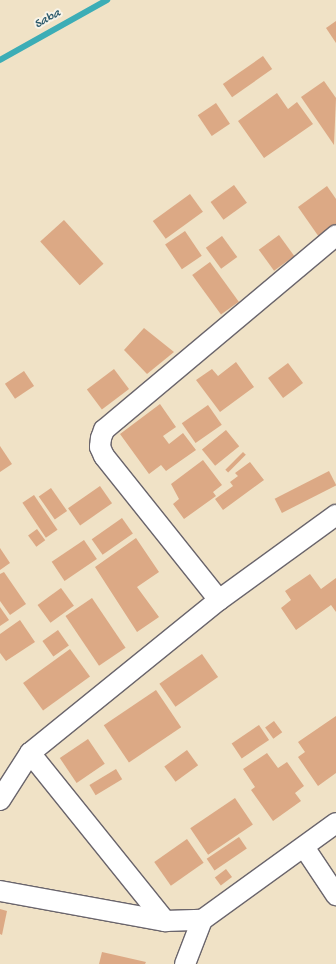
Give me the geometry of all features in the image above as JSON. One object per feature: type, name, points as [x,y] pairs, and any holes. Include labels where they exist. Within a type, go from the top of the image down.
[{"type":"street","points":[[219,600],[104,456],[100,447],[101,438],[104,430],[336,235]]},
{"type":"street","points":[[0,800],[30,753],[219,600],[336,515]]},
{"type":"street","points":[[30,753],[165,921]]},
{"type":"street","points":[[185,964],[202,920],[336,824]]},
{"type":"street","points":[[304,847],[336,895]]},
{"type":"street","points":[[0,891],[165,921],[202,920]]},
{"type":"building","points":[[336,21],[336,43],[326,28]]},
{"type":"building","points":[[263,56],[272,69],[232,97],[223,84]]},
{"type":"building","points":[[324,81],[336,98],[334,145],[301,97]]},
{"type":"building","points":[[277,93],[288,109],[297,102],[313,124],[264,158],[238,121]]},
{"type":"building","points":[[216,103],[230,124],[212,136],[198,115]]},
{"type":"building","points":[[234,185],[247,203],[223,220],[211,202]]},
{"type":"building","points":[[327,186],[336,199],[336,225],[319,237],[298,207]]},
{"type":"building","points":[[190,194],[203,212],[166,239],[153,221]]},
{"type":"building","points":[[64,220],[103,264],[80,285],[40,241]]},
{"type":"building","points":[[185,231],[202,256],[182,269],[165,244]]},
{"type":"building","points":[[279,235],[294,256],[274,271],[259,250]]},
{"type":"building","points":[[222,236],[237,257],[221,269],[206,248]]},
{"type":"building","points":[[210,262],[239,302],[221,315],[192,275]]},
{"type":"building","points":[[144,328],[174,352],[147,374],[124,350]]},
{"type":"building","points":[[236,362],[254,387],[220,412],[196,380],[212,369],[218,376]]},
{"type":"building","points":[[288,363],[303,383],[283,398],[268,378]]},
{"type":"building","points":[[114,369],[129,389],[102,409],[87,389]]},
{"type":"building","points":[[24,371],[34,386],[15,399],[5,384]]},
{"type":"building","points":[[160,404],[176,427],[163,436],[169,444],[183,433],[196,450],[166,471],[161,465],[149,474],[120,434]]},
{"type":"building","points":[[208,405],[222,425],[196,443],[182,423]]},
{"type":"building","points":[[226,430],[239,446],[215,466],[202,450]]},
{"type":"building","points":[[0,446],[12,464],[0,472]]},
{"type":"building","points":[[243,452],[246,455],[228,473],[225,470]]},
{"type":"building","points":[[203,460],[222,485],[213,492],[216,496],[184,519],[173,504],[179,499],[171,484]]},
{"type":"building","points":[[250,462],[264,480],[223,510],[215,499],[233,486],[230,482],[238,476],[235,473]]},
{"type":"building","points":[[329,471],[336,485],[282,513],[275,499]]},
{"type":"building","points":[[100,486],[112,503],[80,526],[68,508]]},
{"type":"building","points":[[51,488],[67,511],[55,520],[39,497]]},
{"type":"building","points":[[34,495],[57,530],[46,538],[22,503]]},
{"type":"building","points":[[122,518],[133,534],[103,555],[92,539]]},
{"type":"building","points":[[37,529],[45,540],[36,547],[28,535]]},
{"type":"building","points":[[136,538],[159,572],[137,587],[159,617],[137,632],[95,567]]},
{"type":"building","points":[[84,540],[97,559],[65,581],[52,562]]},
{"type":"building","points":[[0,548],[10,563],[0,570]]},
{"type":"building","points":[[4,572],[26,604],[10,615],[0,601],[0,574]]},
{"type":"building","points":[[310,574],[321,589],[336,578],[336,612],[331,605],[296,630],[281,608],[291,600],[285,591]]},
{"type":"building","points":[[61,588],[74,606],[50,623],[38,605]]},
{"type":"building","points":[[92,598],[126,648],[99,666],[65,616]]},
{"type":"building","points":[[0,607],[9,620],[0,626]]},
{"type":"building","points":[[20,620],[35,642],[6,661],[0,653],[0,634]]},
{"type":"building","points":[[58,630],[69,646],[53,656],[42,641]]},
{"type":"building","points":[[70,649],[90,677],[43,711],[23,683]]},
{"type":"building","points":[[202,654],[218,677],[175,707],[159,684]]},
{"type":"building","points":[[156,690],[181,727],[129,763],[104,725]]},
{"type":"building","points":[[336,716],[336,773],[318,786],[298,757],[305,752],[298,742]]},
{"type":"building","points":[[274,721],[282,732],[273,739],[265,727]]},
{"type":"building","points":[[259,725],[269,740],[242,758],[232,743]]},
{"type":"building","points":[[88,739],[105,764],[77,783],[60,758]]},
{"type":"building","points":[[187,750],[198,765],[176,782],[164,766]]},
{"type":"building","points":[[267,753],[278,768],[287,762],[304,786],[295,793],[301,801],[273,821],[251,790],[255,787],[243,769]]},
{"type":"building","points":[[116,769],[122,779],[96,795],[89,785]]},
{"type":"building","points":[[235,798],[253,825],[208,855],[190,828]]},
{"type":"building","points":[[239,837],[247,849],[214,870],[207,859]]},
{"type":"building","points":[[187,839],[204,863],[171,886],[154,862]]},
{"type":"building","points":[[226,869],[232,877],[221,885],[215,877]]},
{"type":"building","points":[[0,909],[7,911],[2,935],[0,934]]},
{"type":"building","points":[[102,952],[146,962],[145,964],[99,964]]},
{"type":"waterway","name":"Saba","points":[[0,60],[107,0]]}]
